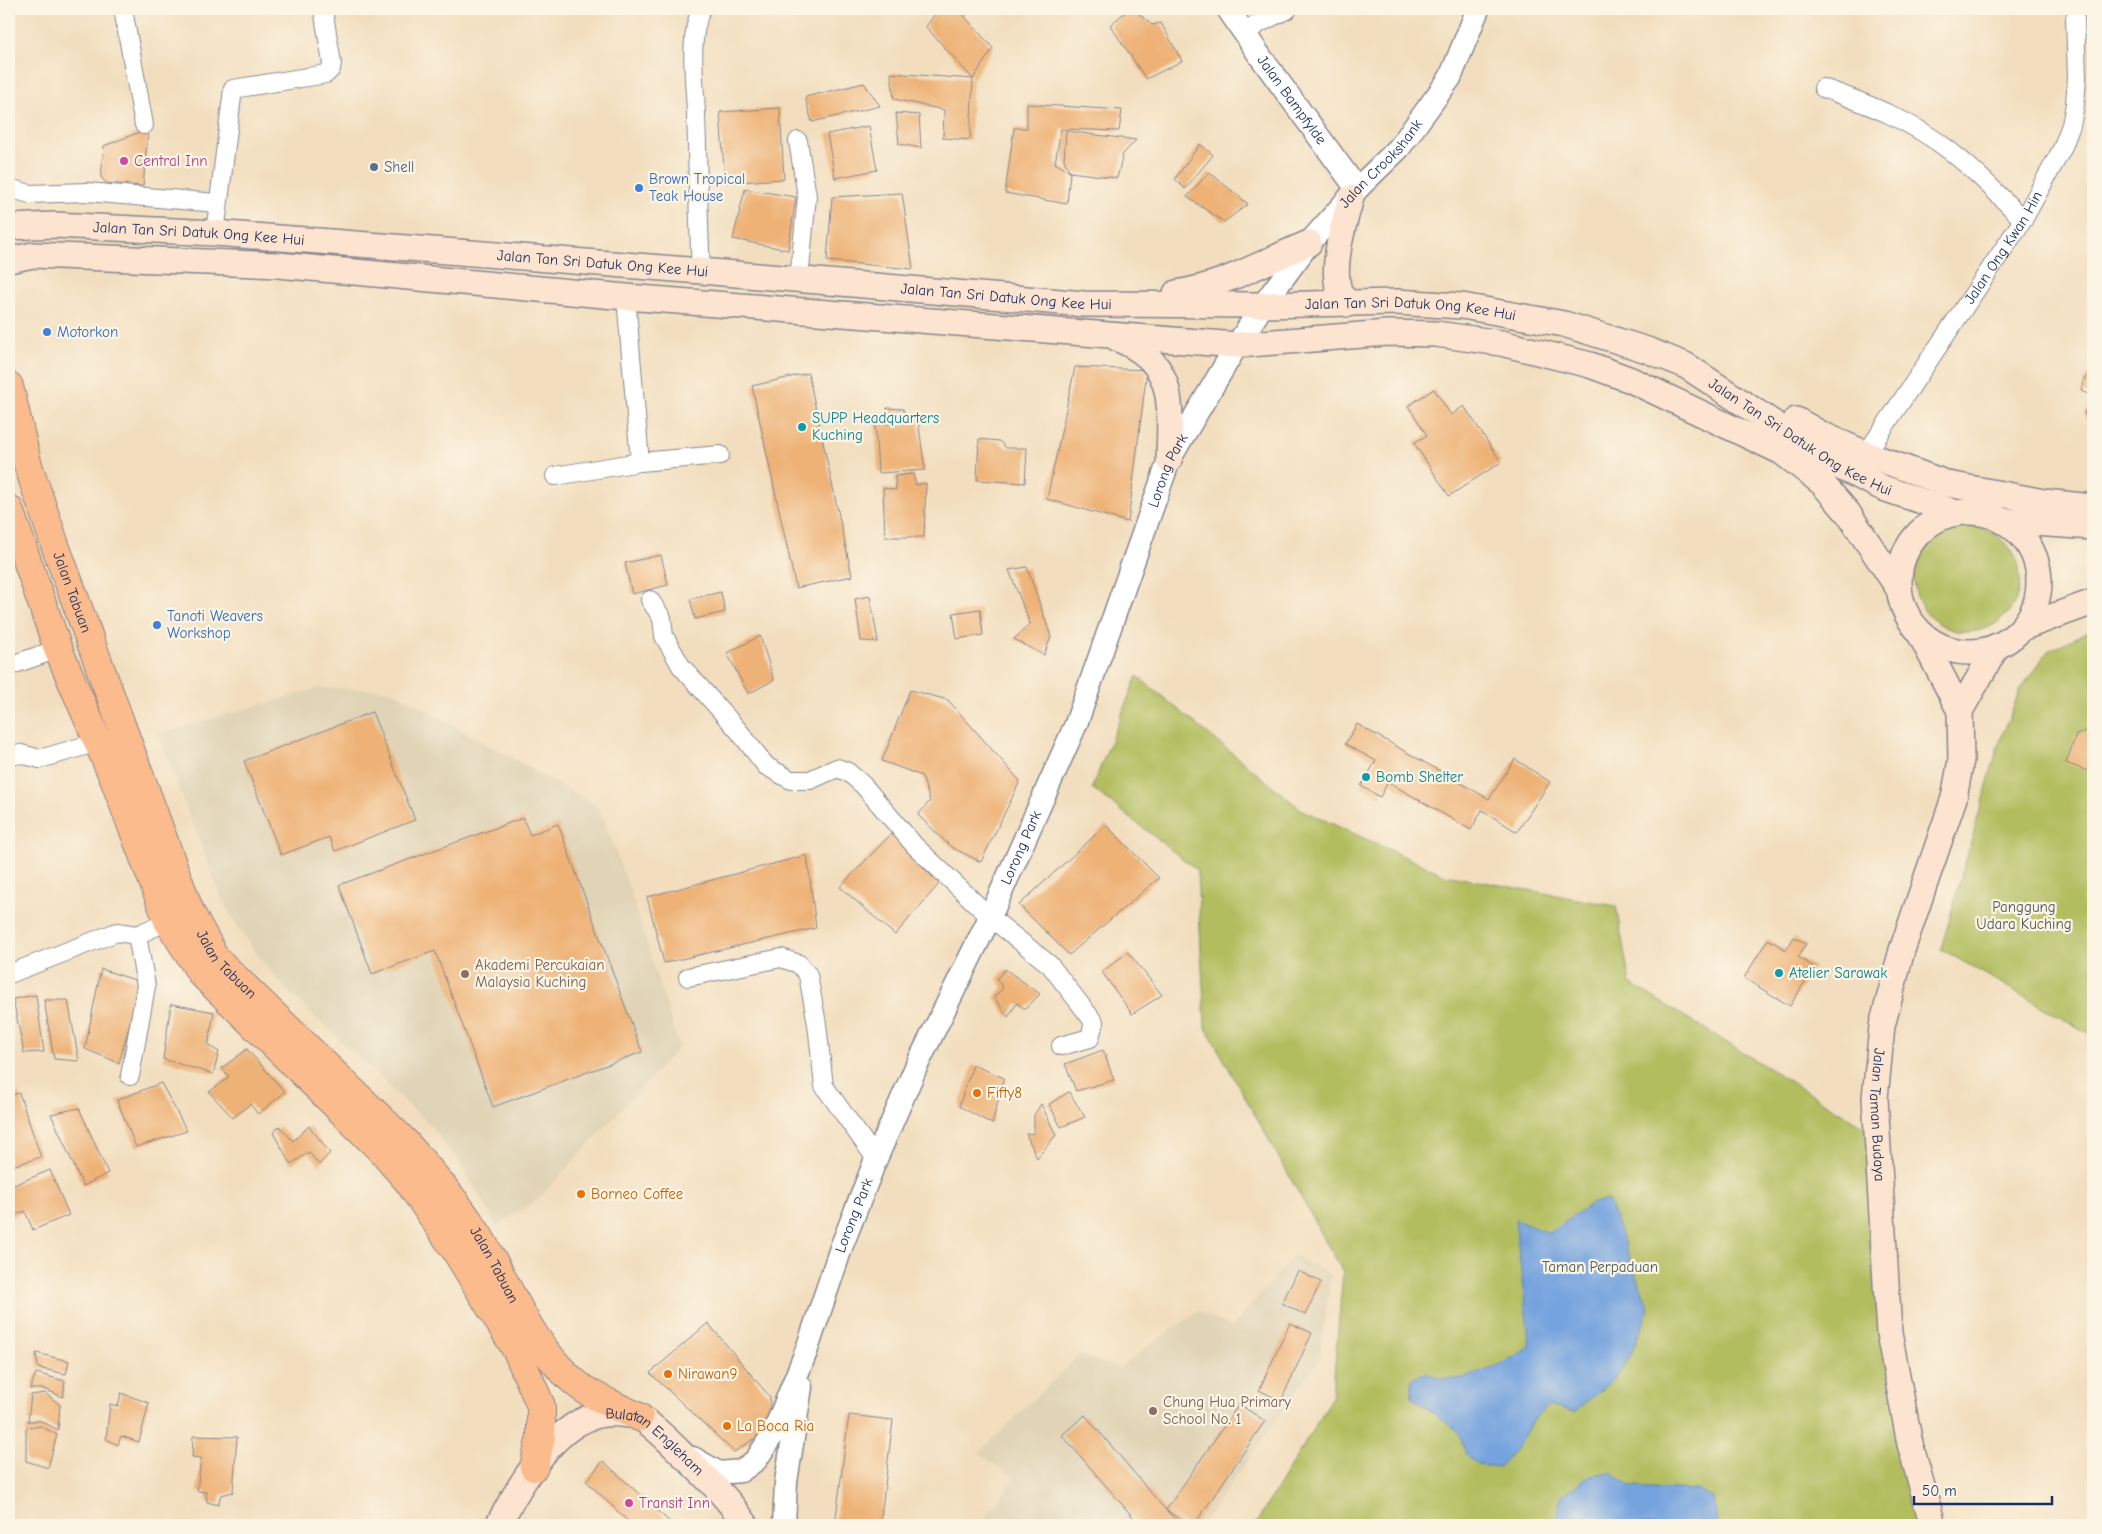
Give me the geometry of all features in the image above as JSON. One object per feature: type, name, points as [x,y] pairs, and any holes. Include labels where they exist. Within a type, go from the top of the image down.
[{"type":"main road","points":[[1348,304],[1338,288],[1337,271],[1342,233],[1354,193]]},
{"type":"main road","name":"Jalan Tan Sri Datuk Ong Kee Hui","points":[[9,227],[55,225],[215,233],[701,271],[1084,304],[1263,305],[1396,302],[1462,306],[1564,324],[1647,350],[1685,365],[1720,386],[1840,467],[1883,488],[1957,513]]},
{"type":"main road","points":[[1084,304],[1202,289],[1232,279],[1280,255],[1309,244]]},
{"type":"main road","name":"Jalan Tan Sri Datuk Ong Kee Hui","points":[[9,260],[33,255],[278,266],[626,297],[1237,344],[1387,333],[1436,334],[1501,343],[1590,365],[1631,380],[1782,452],[1822,483],[1842,505],[1899,589]]},
{"type":"main road","points":[[1103,334],[1133,345],[1153,360],[1164,379],[1170,404],[1169,460]]},
{"type":"main road","name":"Jalan Tabuan","points":[[9,386],[27,462],[55,545],[133,755],[180,889],[190,912],[216,959],[390,1127],[432,1173],[478,1234],[537,1339],[556,1364],[579,1386],[639,1417]]},
{"type":"main road","points":[[1720,386],[1779,410],[1821,434],[1866,454],[1948,484],[2044,502],[2093,507]]},
{"type":"main road","name":"Jalan Tabuan","points":[[9,508],[58,649],[98,742],[168,921],[202,973],[378,1146],[408,1181],[456,1251],[517,1351],[540,1406],[541,1437],[534,1467]]},
{"type":"main road","points":[[1919,632],[1936,644],[1956,651],[1977,652],[1998,646],[2012,638],[2024,627],[2034,609],[2039,589],[2038,569],[2031,550],[2019,533],[2002,521],[1980,513],[1957,513],[1937,520],[1920,532],[1907,548],[1900,568],[1899,589],[1905,612],[1919,632],[1960,711]]},
{"type":"main road","points":[[2002,521],[2093,527]]},
{"type":"main road","points":[[2024,627],[2093,602]]},
{"type":"main road","points":[[1960,711],[1998,646]]},
{"type":"main road","name":"Jalan Taman Budaya","points":[[1933,1525],[1910,1444],[1889,1333],[1875,1098],[1882,1026],[1902,950],[1954,798],[1960,760],[1960,711]]},
{"type":"main road","name":"Bulatan Engleham","points":[[498,1525],[534,1467],[552,1443],[578,1422],[607,1412],[639,1417],[675,1448],[730,1501],[746,1525]]},
{"type":"street","points":[[124,9],[144,125]]},
{"type":"street","points":[[215,233],[217,203],[233,89],[326,74],[331,69],[332,63],[323,9]]},
{"type":"street","points":[[701,9],[694,26],[694,70],[701,271]]},
{"type":"street","name":"Jalan Bampfylde","points":[[1228,9],[1354,193]]},
{"type":"street","points":[[1245,34],[1258,24],[1288,9]]},
{"type":"street","name":"Jalan Crookshank","points":[[1263,305],[1309,244],[1354,193],[1399,148],[1450,78],[1478,9]]},
{"type":"street","name":"Jalan Ong Kwan Hin","points":[[1866,454],[2024,220],[2062,148],[2071,125],[2077,77],[2075,18]]},
{"type":"street","points":[[1823,88],[1906,122],[1930,137],[1965,162],[2024,220]]},
{"type":"street","points":[[798,141],[807,196],[799,280]]},
{"type":"street","points":[[9,188],[30,194],[87,192],[217,203]]},
{"type":"street","points":[[626,297],[640,462]]},
{"type":"street","name":"Lorong Park","points":[[806,1352],[842,1245],[876,1159],[916,1067],[990,917],[1076,724],[1169,460],[1237,344],[1263,305]]},
{"type":"street","points":[[555,476],[640,462],[720,455]]},
{"type":"street","points":[[650,600],[662,618],[664,636],[681,666],[738,730],[766,766],[791,780],[810,780],[836,768],[848,772],[863,785],[915,846],[990,917],[1050,964],[1094,1022],[1090,1038],[1062,1046]]},
{"type":"street","points":[[9,666],[58,649]]},
{"type":"street","points":[[9,756],[21,754],[40,759],[98,742]]},
{"type":"street","points":[[9,974],[117,932],[137,936],[168,921]]},
{"type":"street","points":[[130,1076],[146,986],[137,936]]},
{"type":"street","points":[[688,977],[781,958],[799,964],[808,975],[817,1024],[824,1086],[876,1159]]},
{"type":"street","points":[[675,1448],[718,1473],[741,1471],[756,1460],[773,1434],[806,1352]]},
{"type":"street","points":[[784,1525],[786,1482],[806,1352]]},
{"type":"shaded area","name":"Akademi Percukaian Malaysia Kuching","points":[[319,688],[391,690],[599,807],[631,893],[679,1047],[539,1198],[498,1226],[456,1157],[428,1123],[288,991],[258,956],[233,919],[221,897],[158,734]]},
{"type":"shaded area","name":"Chung Hua Primary School No. 1","points":[[1294,1255],[1331,1275],[1319,1360],[1201,1525],[980,1525],[1015,1478],[979,1453],[1079,1355],[1119,1368],[1198,1311],[1232,1327]]},
{"type":"green space","points":[[1967,526],[1987,530],[2005,541],[2016,559],[2020,579],[2016,599],[2005,617],[1987,628],[1967,632],[1947,628],[1929,617],[1918,599],[1914,579],[1918,559],[1929,541],[1947,530]]},
{"type":"green space","name":"Panggung Udara Kuching","points":[[2093,629],[2093,1036],[1941,949],[1998,746],[2020,690],[2048,651]]},
{"type":"green space","name":"Taman Perpaduan","points":[[1137,676],[1302,810],[1445,875],[1616,906],[1630,983],[1874,1133],[1868,1226],[1881,1320],[1924,1525],[1255,1525],[1332,1398],[1343,1272],[1205,1026],[1197,870],[1092,788]]},
{"type":"water","points":[[1608,1200],[1649,1308],[1630,1357],[1616,1377],[1575,1412],[1549,1405],[1532,1421],[1518,1447],[1499,1467],[1478,1465],[1466,1455],[1458,1431],[1412,1397],[1412,1379],[1423,1373],[1440,1378],[1458,1379],[1480,1373],[1530,1347],[1515,1220],[1549,1233],[1592,1203]]},
{"type":"water","points":[[1611,1472],[1631,1487],[1697,1490],[1714,1497],[1717,1525],[1556,1525],[1561,1496],[1591,1475]]},
{"type":"building","points":[[938,9],[968,9],[964,16],[993,48],[973,79],[926,27]]},
{"type":"building","points":[[1129,9],[1133,9],[1152,25],[1161,23],[1182,61],[1146,79],[1110,25]]},
{"type":"building","points":[[891,73],[973,79],[970,140],[943,138],[944,110],[894,99]]},
{"type":"building","points":[[864,83],[880,106],[812,122],[805,97]]},
{"type":"building","points":[[1027,104],[1122,110],[1119,131],[1061,129],[1055,163],[1070,172],[1067,204],[1005,193],[1014,128],[1027,128]]},
{"type":"building","points":[[780,108],[784,179],[725,183],[720,112]]},
{"type":"building","points":[[896,113],[919,115],[921,148],[899,144]]},
{"type":"building","points":[[869,126],[877,170],[835,178],[827,134]]},
{"type":"building","points":[[1066,131],[1136,140],[1123,154],[1117,178],[1070,172],[1064,160]]},
{"type":"building","name":"Central Inn","points":[[140,132],[148,132],[143,186],[106,183],[101,177],[104,146]]},
{"type":"building","points":[[1200,144],[1213,155],[1185,189],[1175,179]]},
{"type":"building","points":[[1209,172],[1248,204],[1224,222],[1187,197]]},
{"type":"building","points":[[745,189],[796,197],[788,250],[733,239]]},
{"type":"building","points":[[902,193],[913,269],[827,261],[832,197]]},
{"type":"building","points":[[1075,367],[1147,370],[1128,522],[1047,499]]},
{"type":"building","points":[[2093,372],[2093,396],[2081,391],[2084,379]]},
{"type":"building","points":[[808,373],[852,576],[796,588],[752,386]]},
{"type":"building","points":[[1434,389],[1451,415],[1464,406],[1501,462],[1449,496],[1414,443],[1427,435],[1408,406]]},
{"type":"building","points":[[887,408],[903,409],[908,420],[918,420],[925,470],[878,473],[875,422],[888,424]]},
{"type":"building","points":[[2093,408],[2093,426],[2089,426],[2084,412]]},
{"type":"building","points":[[979,439],[999,441],[1006,448],[1027,448],[1025,483],[977,480]]},
{"type":"building","points":[[913,474],[916,485],[926,483],[924,537],[885,537],[883,488],[896,490],[895,476]]},
{"type":"building","points":[[661,555],[668,585],[632,594],[625,563]]},
{"type":"building","points":[[1027,567],[1051,637],[1044,655],[1014,639],[1030,624],[1009,570]]},
{"type":"building","points":[[721,592],[725,612],[695,619],[690,599]]},
{"type":"building","points":[[870,596],[878,642],[861,641],[855,599]]},
{"type":"building","points":[[980,609],[983,635],[957,639],[953,613]]},
{"type":"building","points":[[760,636],[774,680],[748,694],[727,653]]},
{"type":"building","points":[[910,690],[948,700],[1020,781],[981,862],[951,847],[918,815],[930,801],[922,776],[882,761]]},
{"type":"building","points":[[372,712],[415,820],[335,851],[329,837],[281,855],[244,761]]},
{"type":"building","points":[[1357,724],[1489,799],[1515,759],[1550,782],[1517,832],[1482,810],[1471,830],[1388,782],[1380,797],[1361,786],[1376,761],[1345,744]]},
{"type":"building","points":[[2093,728],[2093,763],[2088,771],[2066,763],[2076,735]]},
{"type":"building","points":[[523,818],[530,835],[558,824],[642,1052],[493,1107],[435,951],[372,974],[339,885]]},
{"type":"building","points":[[1106,825],[1159,878],[1069,955],[1019,905]]},
{"type":"building","points":[[892,833],[939,884],[895,935],[840,887]]},
{"type":"building","points":[[807,855],[816,928],[664,963],[647,897]]},
{"type":"building","points":[[1794,937],[1806,944],[1798,957],[1814,967],[1790,1006],[1744,978],[1768,939],[1786,950]]},
{"type":"building","points":[[1128,952],[1162,995],[1132,1014],[1102,972]]},
{"type":"building","points":[[101,969],[141,982],[119,1063],[85,1049]]},
{"type":"building","points":[[1005,969],[1040,994],[1025,1009],[1017,1003],[1008,1017],[994,997],[1003,988],[997,979]]},
{"type":"building","points":[[36,995],[44,1052],[24,1053],[13,999]]},
{"type":"building","points":[[44,1000],[68,1000],[79,1061],[54,1059]]},
{"type":"building","points":[[171,1004],[214,1012],[208,1045],[219,1052],[213,1074],[163,1059]]},
{"type":"building","points":[[247,1049],[285,1092],[258,1114],[250,1104],[233,1118],[209,1092],[229,1077],[222,1068]]},
{"type":"building","points":[[1103,1050],[1114,1080],[1076,1091],[1065,1064]]},
{"type":"building","points":[[9,1065],[15,1078],[9,1080]]},
{"type":"building","points":[[973,1065],[1004,1078],[992,1124],[959,1106]]},
{"type":"building","points":[[161,1083],[187,1131],[136,1147],[117,1100]]},
{"type":"building","points":[[1069,1092],[1085,1117],[1061,1127],[1049,1104]]},
{"type":"building","points":[[19,1093],[41,1157],[9,1167],[9,1096]]},
{"type":"building","points":[[1041,1104],[1056,1135],[1037,1158],[1026,1134],[1034,1133],[1034,1115]]},
{"type":"building","points":[[79,1108],[108,1173],[83,1186],[51,1114]]},
{"type":"building","points":[[279,1126],[293,1141],[309,1126],[330,1153],[319,1165],[309,1152],[291,1164],[273,1133]]},
{"type":"building","points":[[50,1170],[69,1215],[33,1230],[25,1211],[9,1218],[9,1187]]},
{"type":"building","points":[[1298,1271],[1321,1282],[1305,1315],[1282,1303]]},
{"type":"building","points":[[708,1323],[770,1397],[769,1429],[734,1452],[650,1373]]},
{"type":"building","points":[[1290,1323],[1312,1333],[1281,1401],[1259,1390]]},
{"type":"building","points":[[36,1353],[69,1361],[66,1374],[38,1368]]},
{"type":"building","points":[[36,1373],[65,1381],[63,1397],[44,1389],[30,1389]]},
{"type":"building","points":[[45,1393],[60,1405],[58,1430],[41,1421],[28,1421],[31,1395]]},
{"type":"building","points":[[121,1393],[149,1403],[139,1442],[121,1436],[118,1445],[106,1439],[110,1404],[118,1406]]},
{"type":"building","points":[[1239,1404],[1265,1421],[1194,1525],[1188,1525],[1166,1510]]},
{"type":"building","points":[[849,1415],[893,1420],[880,1525],[835,1525]]},
{"type":"building","points":[[1085,1415],[1180,1525],[1140,1525],[1062,1435]]},
{"type":"building","points":[[41,1426],[57,1435],[48,1468],[26,1461],[26,1428]]},
{"type":"building","points":[[193,1436],[237,1437],[233,1492],[221,1495],[218,1505],[207,1502],[206,1492],[197,1491],[201,1458],[192,1457]]},
{"type":"building","name":"Transit Inn","points":[[603,1461],[673,1525],[632,1525],[586,1481]]},
{"type":"place","name":"Central Inn","points":[[124,161]]},
{"type":"place","name":"Shell","points":[[374,167]]},
{"type":"place","name":"Brown Tropical Teak House","points":[[639,188]]},
{"type":"place","name":"Motorkon","points":[[47,332]]},
{"type":"place","name":"SUPP Headquarters Kuching","points":[[802,427]]},
{"type":"place","name":"Tanoti Weavers Workshop","points":[[157,625]]},
{"type":"place","name":"Bomb Shelter","points":[[1366,777]]},
{"type":"place","name":"Atelier Sarawak","points":[[1779,973]]},
{"type":"place","name":"Akademi Percukaian Malaysia Kuching","points":[[465,974]]},
{"type":"place","name":"Fifty8","points":[[977,1093]]},
{"type":"place","name":"Borneo Coffee","points":[[581,1194]]},
{"type":"place","name":"Nirawan9","points":[[668,1374]]},
{"type":"place","name":"Chung Hua Primary School No. 1","points":[[1153,1411]]},
{"type":"place","name":"La Boca Ria","points":[[727,1426]]},
{"type":"place","name":"Transit Inn","points":[[629,1503]]}]
